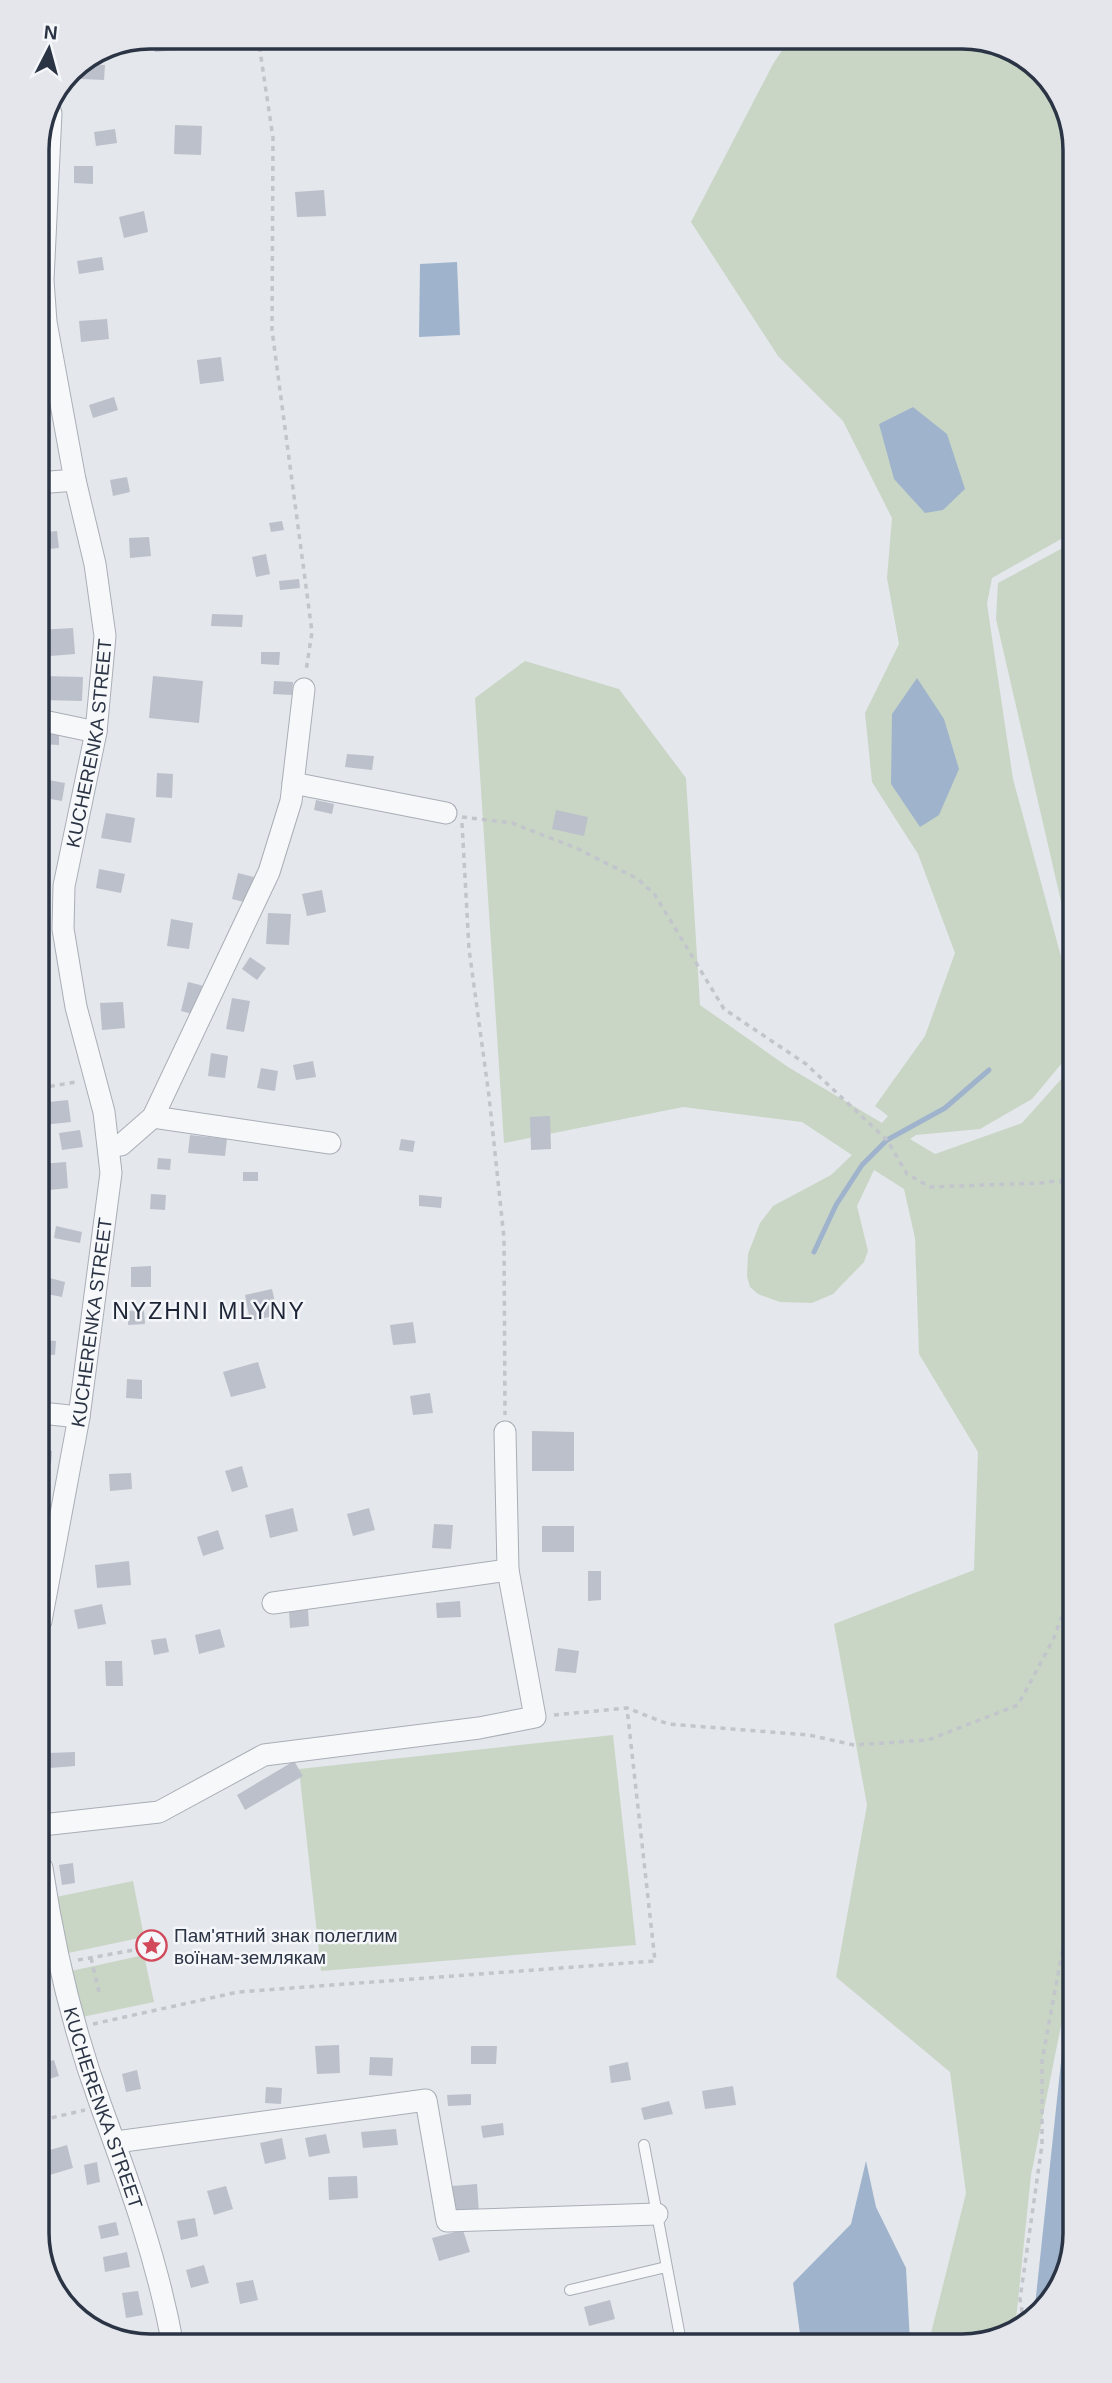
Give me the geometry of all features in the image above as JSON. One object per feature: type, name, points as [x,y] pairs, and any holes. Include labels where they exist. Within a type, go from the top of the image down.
[{"type":"street","name":"KUCHERENKA STREET","points":[[49,338],[75,480],[95,564],[105,636],[96,732],[64,886],[63,909],[70,980],[109,1147],[110,1185],[79,1417],[49,1578]]},
{"type":"street","points":[[49,482],[75,480]]},
{"type":"street","points":[[109,1147],[121,1145],[153,1117],[269,872],[291,801],[304,689]]},
{"type":"street","points":[[49,722],[96,732]]},
{"type":"street","points":[[293,783],[454,815]]},
{"type":"street","points":[[153,1117],[330,1143]]},
{"type":"street","points":[[49,1414],[79,1417]]},
{"type":"street","points":[[49,1824],[159,1812],[264,1755],[479,1728],[535,1717],[508,1570],[505,1432]]},
{"type":"street","points":[[273,1603],[508,1570]]},
{"type":"street","name":"KUCHERENKA STREET","points":[[49,1908],[59,1964],[76,2029],[157,2270],[170,2334]]},
{"type":"street","points":[[116,2142],[426,2100],[447,2221],[657,2214]]},
{"type":"lane","points":[[644,2145],[679,2334]]},
{"type":"lane","points":[[570,2290],[666,2267]]},
{"type":"path","points":[[260,49],[273,138],[272,330],[312,632],[304,689]]},
{"type":"path","points":[[505,1432],[503,1238],[489,1096],[454,815],[512,823],[576,848],[638,879],[655,895],[724,1009],[806,1064],[887,1140],[907,1174],[930,1187],[1063,1180]]},
{"type":"path","points":[[49,1086],[95,1078]]},
{"type":"path","points":[[1058,1181],[1063,1183]]},
{"type":"path","points":[[535,1717],[627,1709],[668,1724],[809,1735],[854,1745],[928,1740],[1018,1705],[1053,1640],[1063,1614]]},
{"type":"path","points":[[76,2029],[238,1992],[655,1961],[627,1709]]},
{"type":"path","points":[[59,1964],[134,1950]]},
{"type":"path","points":[[1022,2313],[1020,2299],[1042,2145],[1042,2061],[1063,1955]]},
{"type":"path","points":[[91,1958],[99,1992]]},
{"type":"path","points":[[49,2119],[101,2106]]},
{"type":"green space","points":[[783,49],[968,49],[994,54],[1023,70],[1046,94],[1058,118],[1063,150],[1063,538],[992,578],[987,604],[1013,779],[1063,964],[1063,1062],[1032,1099],[980,1129],[916,1135],[910,1139],[935,1154],[1022,1123],[1063,1077],[1063,2016],[1031,2175],[1016,2318],[994,2329],[975,2333],[931,2334],[966,2193],[950,2072],[836,1977],[867,1805],[834,1624],[974,1570],[978,1452],[919,1354],[915,1238],[904,1189],[874,1170],[857,1206],[868,1251],[864,1262],[833,1294],[812,1303],[780,1302],[758,1294],[750,1287],[747,1276],[748,1254],[760,1223],[773,1206],[831,1175],[852,1155],[802,1122],[683,1107],[504,1143],[475,698],[525,661],[619,689],[686,778],[700,1005],[788,1067],[882,1123],[888,1116],[875,1106],[925,1036],[955,953],[918,854],[872,782],[865,713],[899,644],[887,578],[892,518],[843,421],[778,356],[691,222]]},
{"type":"green space","points":[[1063,548],[1063,910],[996,619],[998,583]]},
{"type":"green space","points":[[613,1735],[636,1945],[321,1971],[299,1769]]},
{"type":"green space","points":[[133,1881],[144,1937],[68,1953],[56,1897]]},
{"type":"green space","points":[[144,1955],[154,2002],[82,2017],[71,1971]]},
{"type":"water","points":[[457,262],[460,335],[419,337],[420,264]]},
{"type":"water","points":[[913,407],[947,434],[965,489],[943,510],[925,513],[894,479],[879,424]]},
{"type":"water","points":[[917,678],[944,719],[959,769],[939,815],[920,827],[891,784],[892,714]]},
{"type":"water","points":[[1063,2043],[1061,2252],[1053,2277],[1035,2301]]},
{"type":"water","points":[[866,2161],[876,2207],[906,2268],[910,2334],[800,2334],[793,2283],[851,2224]]},
{"type":"building","points":[[155,49],[188,49],[155,52]]},
{"type":"building","points":[[97,65],[105,65],[104,80],[84,79],[84,75]]},
{"type":"building","points":[[175,125],[202,126],[201,155],[174,154]]},
{"type":"building","points":[[115,129],[117,143],[96,146],[94,132]]},
{"type":"building","points":[[74,166],[93,166],[93,184],[74,183]]},
{"type":"building","points":[[324,190],[326,216],[297,217],[295,192]]},
{"type":"building","points":[[144,211],[148,232],[124,238],[119,217]]},
{"type":"building","points":[[102,257],[104,270],[79,274],[77,261]]},
{"type":"building","points":[[107,319],[109,339],[81,342],[79,321]]},
{"type":"building","points":[[221,357],[224,381],[200,384],[197,360]]},
{"type":"building","points":[[114,397],[118,410],[93,418],[89,405]]},
{"type":"building","points":[[127,477],[130,492],[113,496],[110,480]]},
{"type":"building","points":[[282,521],[284,530],[271,532],[269,523]]},
{"type":"building","points":[[57,531],[59,548],[49,549],[49,532]]},
{"type":"building","points":[[149,537],[151,556],[130,558],[129,538]]},
{"type":"building","points":[[266,554],[270,574],[256,577],[252,557]]},
{"type":"building","points":[[299,579],[300,588],[280,590],[279,581]]},
{"type":"building","points":[[212,614],[243,615],[242,627],[211,626]]},
{"type":"building","points":[[73,628],[75,654],[49,656],[49,629]]},
{"type":"building","points":[[261,652],[280,652],[279,665],[261,664]]},
{"type":"building","points":[[49,676],[83,677],[82,701],[49,700]]},
{"type":"building","points":[[153,676],[203,681],[199,723],[149,718]]},
{"type":"building","points":[[274,681],[293,682],[292,695],[273,694]]},
{"type":"building","points":[[49,730],[59,731],[59,745],[49,744]]},
{"type":"building","points":[[347,754],[374,756],[372,770],[345,767]]},
{"type":"building","points":[[157,773],[173,774],[172,798],[156,797]]},
{"type":"building","points":[[49,780],[65,783],[62,801],[49,799]]},
{"type":"building","points":[[316,800],[334,804],[332,814],[314,810]]},
{"type":"building","points":[[556,810],[588,817],[584,836],[552,829]]},
{"type":"building","points":[[106,813],[135,818],[131,843],[101,838]]},
{"type":"building","points":[[99,869],[125,874],[121,893],[96,888]]},
{"type":"building","points":[[238,873],[254,877],[248,903],[232,899]]},
{"type":"building","points":[[322,890],[326,912],[307,916],[302,894]]},
{"type":"building","points":[[268,913],[291,914],[289,945],[266,944]]},
{"type":"building","points":[[171,919],[193,923],[189,949],[167,946]]},
{"type":"building","points":[[250,957],[266,968],[257,980],[242,969]]},
{"type":"building","points":[[188,982],[204,986],[196,1015],[181,1011]]},
{"type":"building","points":[[232,998],[250,1001],[244,1032],[226,1029]]},
{"type":"building","points":[[123,1002],[125,1028],[102,1030],[100,1003]]},
{"type":"building","points":[[211,1053],[228,1056],[225,1078],[208,1076]]},
{"type":"building","points":[[313,1061],[316,1077],[296,1080],[293,1065]]},
{"type":"building","points":[[261,1068],[278,1071],[275,1091],[257,1088]]},
{"type":"building","points":[[68,1100],[71,1122],[49,1124],[49,1102]]},
{"type":"building","points":[[550,1116],[551,1149],[531,1150],[530,1117]]},
{"type":"building","points":[[80,1130],[83,1147],[62,1150],[59,1133]]},
{"type":"building","points":[[190,1135],[227,1139],[225,1156],[188,1153]]},
{"type":"building","points":[[401,1139],[415,1141],[413,1152],[399,1150]]},
{"type":"building","points":[[158,1158],[171,1159],[170,1170],[157,1169]]},
{"type":"building","points":[[66,1162],[68,1188],[49,1190],[49,1163]]},
{"type":"building","points":[[243,1172],[258,1172],[258,1181],[243,1181]]},
{"type":"building","points":[[151,1194],[166,1195],[165,1210],[150,1209]]},
{"type":"building","points":[[419,1195],[442,1197],[441,1208],[419,1206]]},
{"type":"building","points":[[56,1226],[82,1232],[80,1243],[54,1238]]},
{"type":"building","points":[[151,1266],[151,1287],[131,1287],[131,1267]]},
{"type":"building","points":[[49,1278],[65,1282],[62,1297],[49,1294]]},
{"type":"building","points":[[272,1289],[278,1315],[250,1321],[245,1295]]},
{"type":"building","points":[[144,1310],[145,1324],[128,1325],[128,1311]]},
{"type":"building","points":[[413,1322],[416,1343],[393,1345],[390,1325]]},
{"type":"building","points":[[49,1341],[56,1341],[55,1355],[49,1355]]},
{"type":"building","points":[[258,1362],[266,1388],[231,1397],[223,1372]]},
{"type":"building","points":[[127,1379],[142,1380],[142,1399],[126,1398]]},
{"type":"building","points":[[430,1393],[433,1413],[413,1415],[410,1396]]},
{"type":"building","points":[[532,1431],[574,1432],[574,1471],[532,1471]]},
{"type":"building","points":[[49,1451],[52,1451],[49,1464]]},
{"type":"building","points":[[242,1466],[248,1487],[232,1492],[225,1471]]},
{"type":"building","points":[[131,1473],[132,1489],[110,1491],[109,1474]]},
{"type":"building","points":[[293,1508],[298,1531],[270,1538],[265,1515]]},
{"type":"building","points":[[369,1508],[375,1530],[353,1536],[347,1514]]},
{"type":"building","points":[[434,1524],[453,1525],[451,1549],[432,1548]]},
{"type":"building","points":[[542,1526],[574,1526],[574,1552],[542,1552]]},
{"type":"building","points":[[218,1530],[224,1549],[203,1556],[197,1537]]},
{"type":"building","points":[[129,1561],[131,1585],[97,1588],[95,1565]]},
{"type":"building","points":[[588,1571],[601,1571],[601,1600],[588,1601]]},
{"type":"building","points":[[460,1601],[461,1617],[437,1618],[436,1603]]},
{"type":"building","points":[[102,1604],[106,1624],[78,1629],[74,1610]]},
{"type":"building","points":[[308,1610],[309,1626],[290,1628],[289,1611]]},
{"type":"building","points":[[220,1629],[225,1647],[199,1654],[195,1635]]},
{"type":"building","points":[[166,1638],[169,1652],[154,1655],[151,1640]]},
{"type":"building","points":[[558,1648],[579,1651],[576,1673],[555,1671]]},
{"type":"building","points":[[105,1661],[122,1661],[123,1686],[106,1686]]},
{"type":"building","points":[[75,1752],[75,1766],[50,1768],[49,1753]]},
{"type":"building","points":[[294,1761],[303,1776],[245,1810],[237,1795]]},
{"type":"building","points":[[73,1863],[75,1883],[62,1885],[59,1865]]},
{"type":"building","points":[[339,2045],[340,2073],[317,2074],[315,2046]]},
{"type":"building","points":[[471,2046],[497,2046],[496,2064],[471,2064]]},
{"type":"building","points":[[370,2057],[393,2058],[392,2076],[369,2075]]},
{"type":"building","points":[[54,2060],[59,2076],[49,2079],[49,2061]]},
{"type":"building","points":[[628,2062],[631,2080],[611,2083],[609,2066]]},
{"type":"building","points":[[137,2070],[141,2089],[126,2092],[122,2074]]},
{"type":"building","points":[[733,2086],[736,2105],[705,2109],[702,2091]]},
{"type":"building","points":[[266,2087],[282,2088],[281,2104],[265,2103]]},
{"type":"building","points":[[471,2094],[471,2105],[448,2106],[447,2095]]},
{"type":"building","points":[[669,2101],[673,2114],[644,2120],[641,2108]]},
{"type":"building","points":[[503,2123],[504,2135],[483,2138],[481,2126]]},
{"type":"building","points":[[396,2129],[398,2145],[363,2148],[361,2132]]},
{"type":"building","points":[[326,2134],[330,2153],[309,2157],[305,2138]]},
{"type":"building","points":[[282,2138],[286,2159],[265,2164],[260,2143]]},
{"type":"building","points":[[67,2145],[73,2168],[49,2175],[49,2150]]},
{"type":"building","points":[[97,2162],[100,2182],[87,2185],[84,2165]]},
{"type":"building","points":[[357,2176],[358,2198],[329,2200],[328,2177]]},
{"type":"building","points":[[477,2184],[479,2214],[454,2216],[452,2186]]},
{"type":"building","points":[[226,2186],[233,2209],[214,2215],[207,2191]]},
{"type":"building","points":[[195,2218],[198,2236],[181,2240],[177,2221]]},
{"type":"building","points":[[116,2222],[119,2235],[101,2239],[98,2226]]},
{"type":"building","points":[[463,2230],[470,2252],[439,2261],[432,2238]]},
{"type":"building","points":[[127,2252],[130,2267],[105,2272],[103,2257]]},
{"type":"building","points":[[204,2265],[209,2283],[191,2288],[186,2270]]},
{"type":"building","points":[[253,2280],[258,2300],[240,2304],[236,2283]]},
{"type":"building","points":[[138,2291],[143,2315],[126,2318],[122,2293]]},
{"type":"building","points":[[610,2300],[615,2319],[589,2326],[584,2307]]},
{"type":"waterway","points":[[814,1252],[836,1205],[862,1165],[887,1140],[945,1108],[989,1070]]},
{"type":"place","name":"Пам'ятний знак полеглим воїнам-землякам","points":[[151,1946]]},
{"type":"district","name":"NYZHNI MLYNY","points":[[209,1311]]}]
